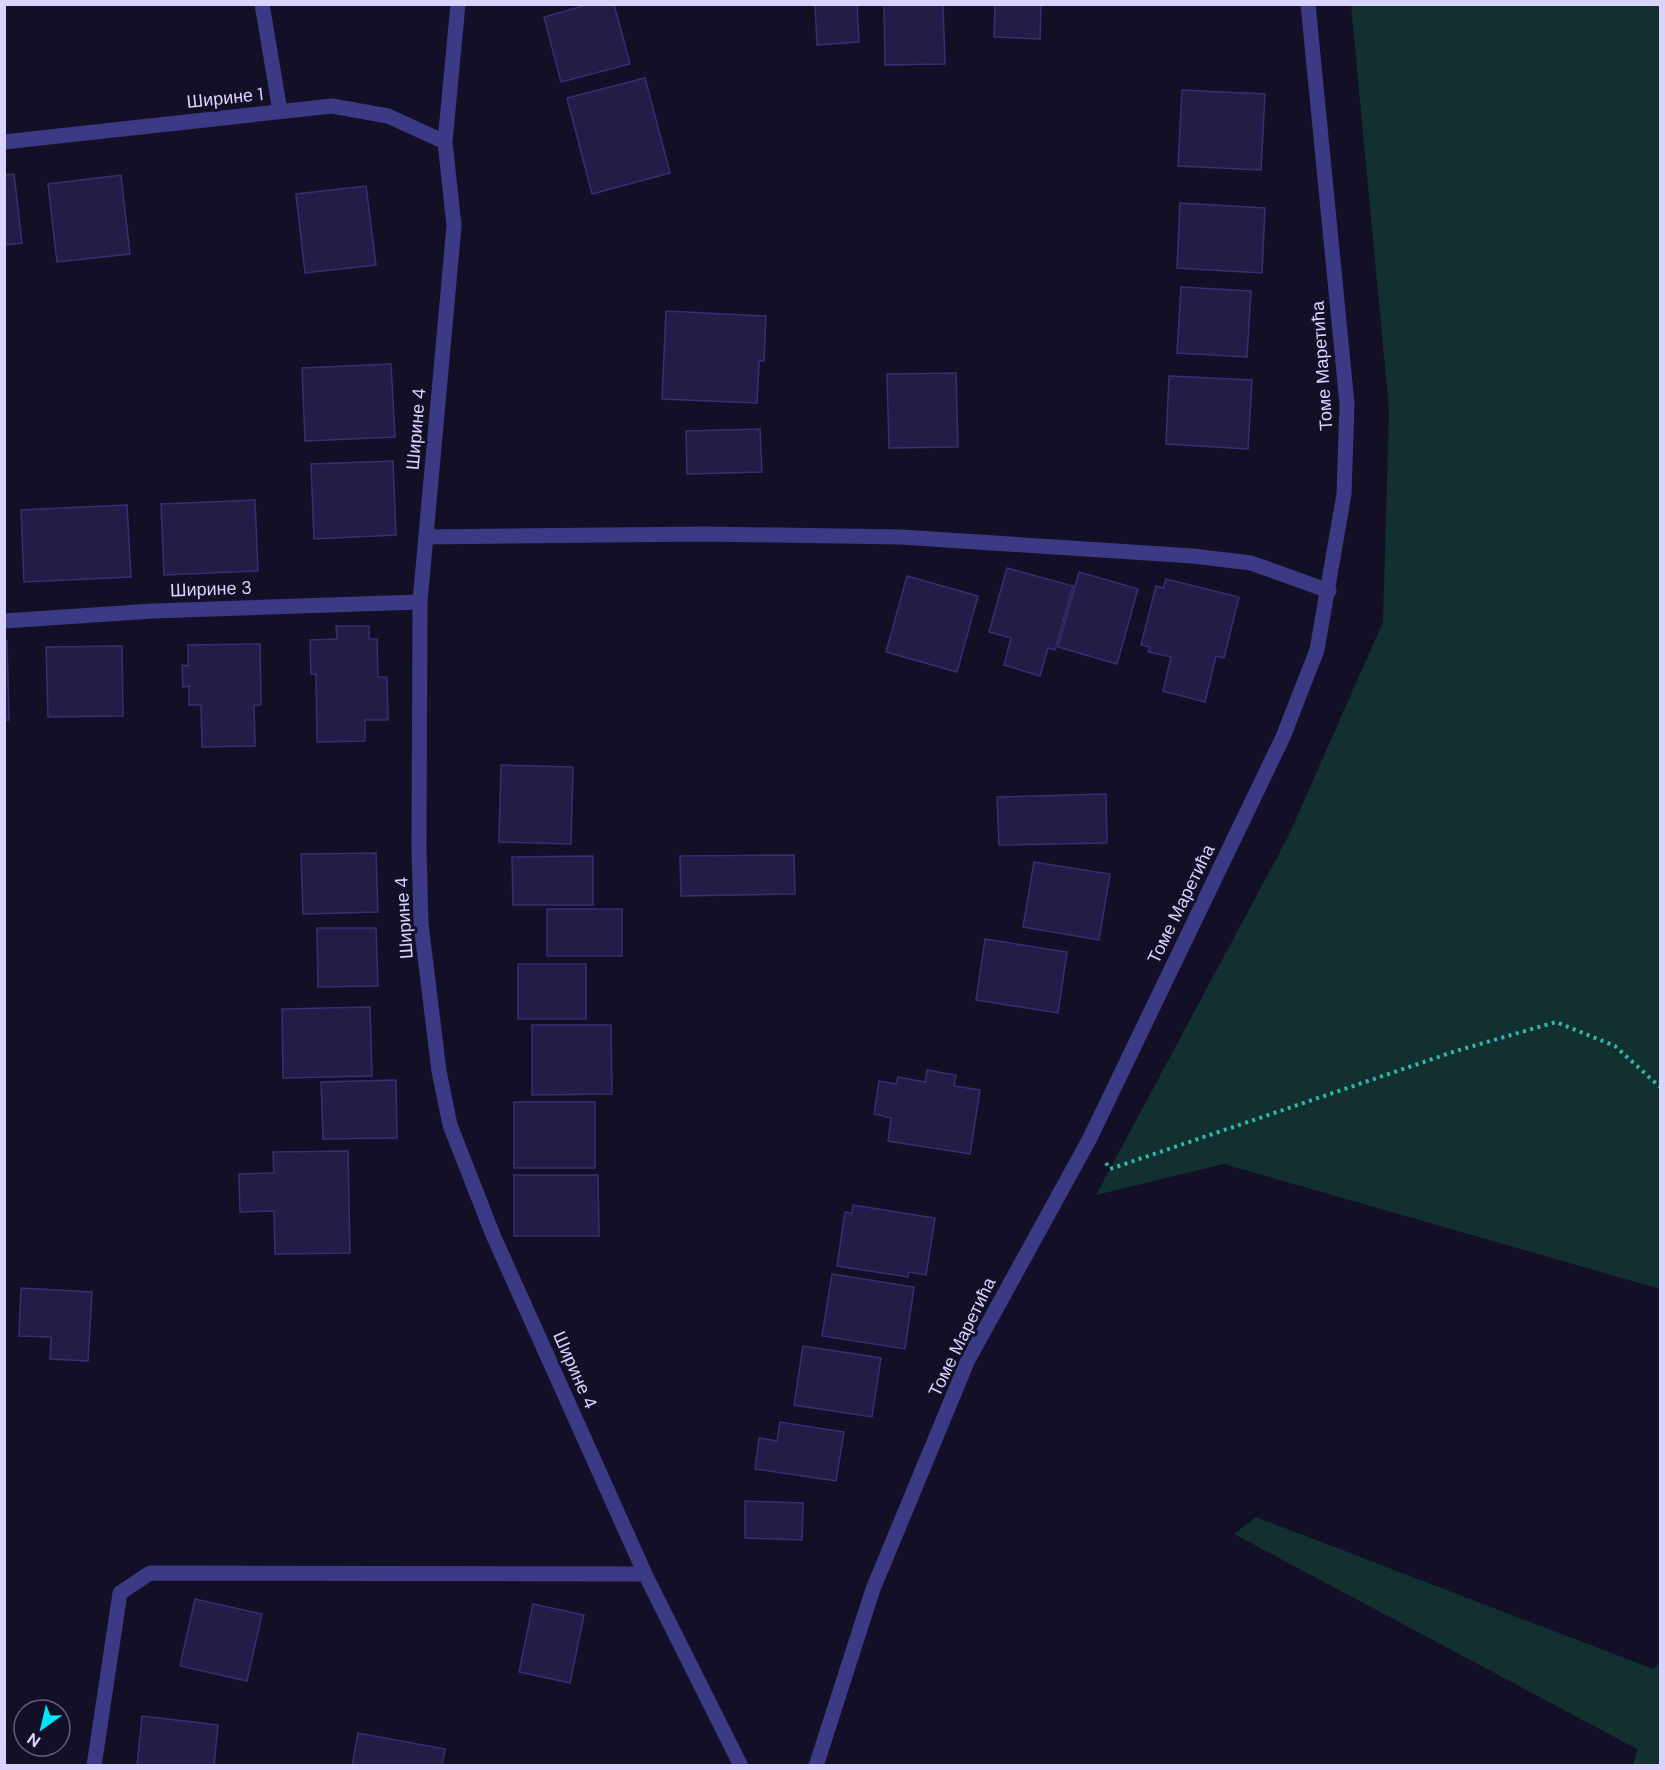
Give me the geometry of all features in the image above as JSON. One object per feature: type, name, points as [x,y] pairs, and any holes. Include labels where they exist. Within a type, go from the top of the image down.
[{"type":"street","points":[[262,4],[280,111]]},
{"type":"street","name":"Ширине 4","points":[[458,4],[445,142],[454,226],[420,602],[419,847],[422,924],[439,1071],[450,1125],[493,1236],[645,1574],[741,1766]]},
{"type":"street","name":"Томе Маретића","points":[[816,1766],[873,1589],[968,1360],[1089,1140],[1283,737],[1317,650],[1344,494],[1347,404],[1308,4]]},
{"type":"street","name":"Ширине 1","points":[[4,142],[332,106],[388,116],[445,142]]},
{"type":"street","points":[[426,537],[693,534],[901,537],[1251,563],[1329,591]]},
{"type":"street","name":"Ширине 3","points":[[4,621],[153,611],[420,602]]},
{"type":"street","points":[[94,1766],[120,1593],[150,1573],[645,1574]]},
{"type":"path","points":[[1089,1140],[1110,1169],[1456,1051],[1556,1022],[1615,1046],[1660,1087]]},
{"type":"green space","points":[[1351,5],[1660,5],[1660,1289],[1224,1164],[1096,1195],[1288,837],[1383,622],[1389,409]]},
{"type":"green space","points":[[1256,1517],[1653,1669],[1660,1662],[1660,1765],[1633,1765],[1637,1749],[1234,1534]]},
{"type":"building","points":[[590,4],[614,4],[630,64],[561,82],[544,17]]},
{"type":"building","points":[[815,4],[857,4],[859,42],[817,45]]},
{"type":"building","points":[[884,4],[943,4],[945,64],[885,65]]},
{"type":"building","points":[[995,4],[1041,4],[1040,39],[994,37]]},
{"type":"building","points":[[645,78],[670,173],[592,194],[567,98]]},
{"type":"building","points":[[1182,90],[1265,94],[1261,170],[1178,166]]},
{"type":"building","points":[[14,174],[22,243],[4,245],[4,175]]},
{"type":"building","points":[[121,175],[130,254],[57,262],[48,184]]},
{"type":"building","points":[[366,186],[376,265],[305,273],[296,194]]},
{"type":"building","points":[[1180,203],[1265,208],[1262,273],[1177,268]]},
{"type":"building","points":[[1181,287],[1251,291],[1247,357],[1177,353]]},
{"type":"building","points":[[666,311],[766,316],[764,361],[759,361],[757,403],[662,399]]},
{"type":"building","points":[[391,364],[395,437],[305,441],[302,368]]},
{"type":"building","points":[[956,373],[958,447],[889,448],[887,374]]},
{"type":"building","points":[[1169,376],[1252,380],[1248,449],[1166,444]]},
{"type":"building","points":[[760,429],[762,472],[687,474],[686,431]]},
{"type":"building","points":[[393,461],[396,535],[314,539],[311,464]]},
{"type":"building","points":[[255,500],[258,571],[164,575],[161,504]]},
{"type":"building","points":[[127,505],[131,577],[24,582],[21,510]]},
{"type":"building","points":[[1007,568],[1073,586],[1055,650],[1048,648],[1040,676],[1004,665],[1011,638],[989,632]]},
{"type":"building","points":[[1079,572],[1138,589],[1117,664],[1058,647]]},
{"type":"building","points":[[907,576],[978,596],[957,672],[886,652]]},
{"type":"building","points":[[1166,579],[1239,597],[1224,658],[1216,656],[1205,702],[1163,691],[1171,657],[1148,652],[1150,647],[1141,645],[1156,586],[1163,588]]},
{"type":"building","points":[[336,626],[369,626],[369,639],[377,639],[378,677],[387,677],[388,720],[365,720],[365,741],[317,742],[316,674],[311,674],[310,640],[337,639]]},
{"type":"building","points":[[4,641],[7,641],[9,720],[4,720]]},
{"type":"building","points":[[260,644],[261,705],[254,705],[255,746],[202,747],[201,705],[189,705],[189,686],[183,687],[182,665],[188,666],[188,645]]},
{"type":"building","points":[[122,646],[123,716],[48,717],[46,647]]},
{"type":"building","points":[[501,765],[573,767],[571,844],[499,842]]},
{"type":"building","points":[[1106,794],[1107,843],[999,845],[997,797]]},
{"type":"building","points":[[376,853],[378,912],[303,914],[301,854]]},
{"type":"building","points":[[794,855],[795,894],[681,896],[680,856]]},
{"type":"building","points":[[593,856],[593,905],[513,905],[512,857]]},
{"type":"building","points":[[1034,862],[1110,874],[1099,940],[1023,927]]},
{"type":"building","points":[[547,909],[622,909],[622,956],[547,956]]},
{"type":"building","points":[[317,928],[376,928],[378,986],[318,987]]},
{"type":"building","points":[[985,939],[1067,952],[1058,1013],[976,1000]]},
{"type":"building","points":[[518,964],[586,964],[586,1019],[518,1019]]},
{"type":"building","points":[[370,1007],[372,1076],[283,1078],[282,1009]]},
{"type":"building","points":[[532,1025],[611,1025],[612,1094],[532,1095]]},
{"type":"building","points":[[927,1070],[956,1075],[954,1086],[980,1090],[970,1154],[888,1141],[891,1118],[874,1114],[879,1081],[896,1084],[898,1077],[925,1082]]},
{"type":"building","points":[[396,1080],[397,1138],[323,1139],[321,1082]]},
{"type":"building","points":[[514,1102],[595,1102],[595,1168],[514,1168]]},
{"type":"building","points":[[348,1151],[350,1253],[275,1254],[274,1211],[240,1212],[239,1174],[274,1173],[273,1152]]},
{"type":"building","points":[[514,1175],[598,1175],[599,1236],[514,1236]]},
{"type":"building","points":[[853,1205],[935,1218],[926,1275],[909,1272],[908,1277],[837,1266],[845,1212],[852,1213]]},
{"type":"building","points":[[832,1274],[914,1287],[905,1349],[822,1336]]},
{"type":"building","points":[[21,1288],[92,1292],[88,1361],[50,1359],[51,1337],[19,1336]]},
{"type":"building","points":[[803,1346],[881,1358],[872,1417],[794,1405]]},
{"type":"building","points":[[780,1422],[844,1432],[836,1481],[755,1469],[759,1438],[777,1441]]},
{"type":"building","points":[[745,1501],[803,1503],[802,1540],[745,1538]]},
{"type":"building","points":[[195,1599],[262,1614],[247,1681],[180,1666]]},
{"type":"building","points":[[533,1604],[584,1615],[570,1683],[519,1672]]},
{"type":"building","points":[[142,1716],[218,1725],[214,1766],[137,1766]]},
{"type":"building","points":[[358,1733],[445,1749],[442,1766],[352,1766]]}]
